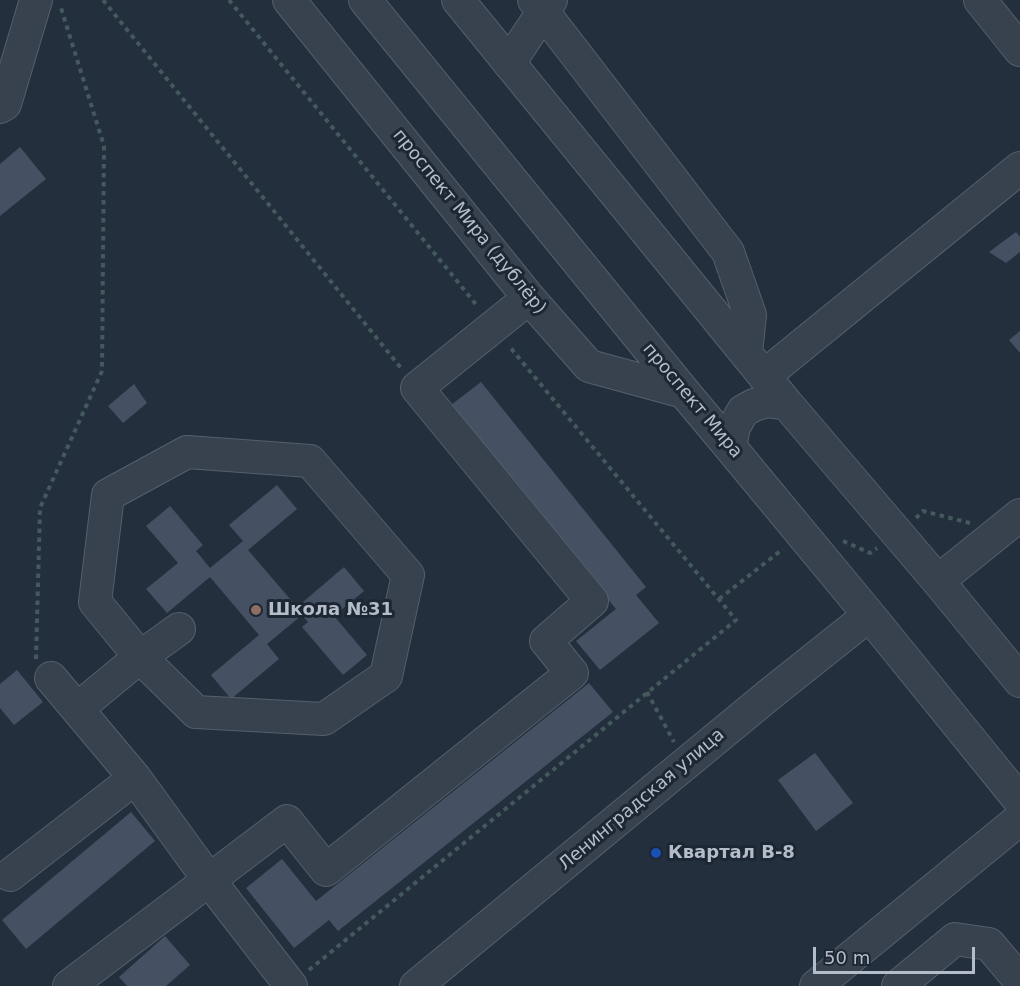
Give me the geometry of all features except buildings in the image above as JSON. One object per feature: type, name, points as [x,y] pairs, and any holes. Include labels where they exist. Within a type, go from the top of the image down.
[{"type":"street","points":[[0,107],[5,104],[36,0]]},
{"type":"street","name":"проспект Мира (дублёр)","points":[[289,0],[529,298],[589,366],[684,393]]},
{"type":"street","name":"проспект Мира","points":[[365,0],[684,393],[1020,801]]},
{"type":"street","points":[[458,0],[787,404],[1020,681]]},
{"type":"street","points":[[980,0],[1020,50]]},
{"type":"street","points":[[508,63],[543,4],[728,252],[750,315],[755,365]]},
{"type":"street","points":[[755,365],[1020,168]]},
{"type":"street","points":[[69,986],[287,821],[326,870],[572,674],[546,641],[592,601],[417,388],[529,298]]},
{"type":"street","points":[[730,447],[734,427],[743,411],[767,401],[787,404]]},
{"type":"street","points":[[187,453],[310,461],[408,575],[386,676],[324,719],[196,712],[140,657],[95,602],[108,495],[187,453]]},
{"type":"street","points":[[938,582],[1010,523]]},
{"type":"street","points":[[421,986],[690,772],[871,618]]},
{"type":"street","name":"Ленинградская улица","points":[[416,986],[685,764],[871,618]]},
{"type":"street","points":[[77,709],[140,657],[179,629]]},
{"type":"street","points":[[51,678],[135,778],[209,880],[291,986]]},
{"type":"street","points":[[10,875],[135,778]]},
{"type":"street","points":[[816,986],[1020,819]]},
{"type":"street","points":[[898,986],[955,939],[989,944],[1020,981]]},
{"type":"path","points":[[51,678],[36,659],[40,508],[102,371],[104,146],[59,0]]},
{"type":"path","points":[[103,0],[417,388]]},
{"type":"path","points":[[841,540],[870,553],[923,511],[1010,523]]},
{"type":"path","points":[[718,599],[801,534]]},
{"type":"path","points":[[648,692],[685,764]]},
{"type":"place","name":"Школа №31","points":[[256,610]]},
{"type":"place","name":"Квартал В-8","points":[[656,853]]}]
